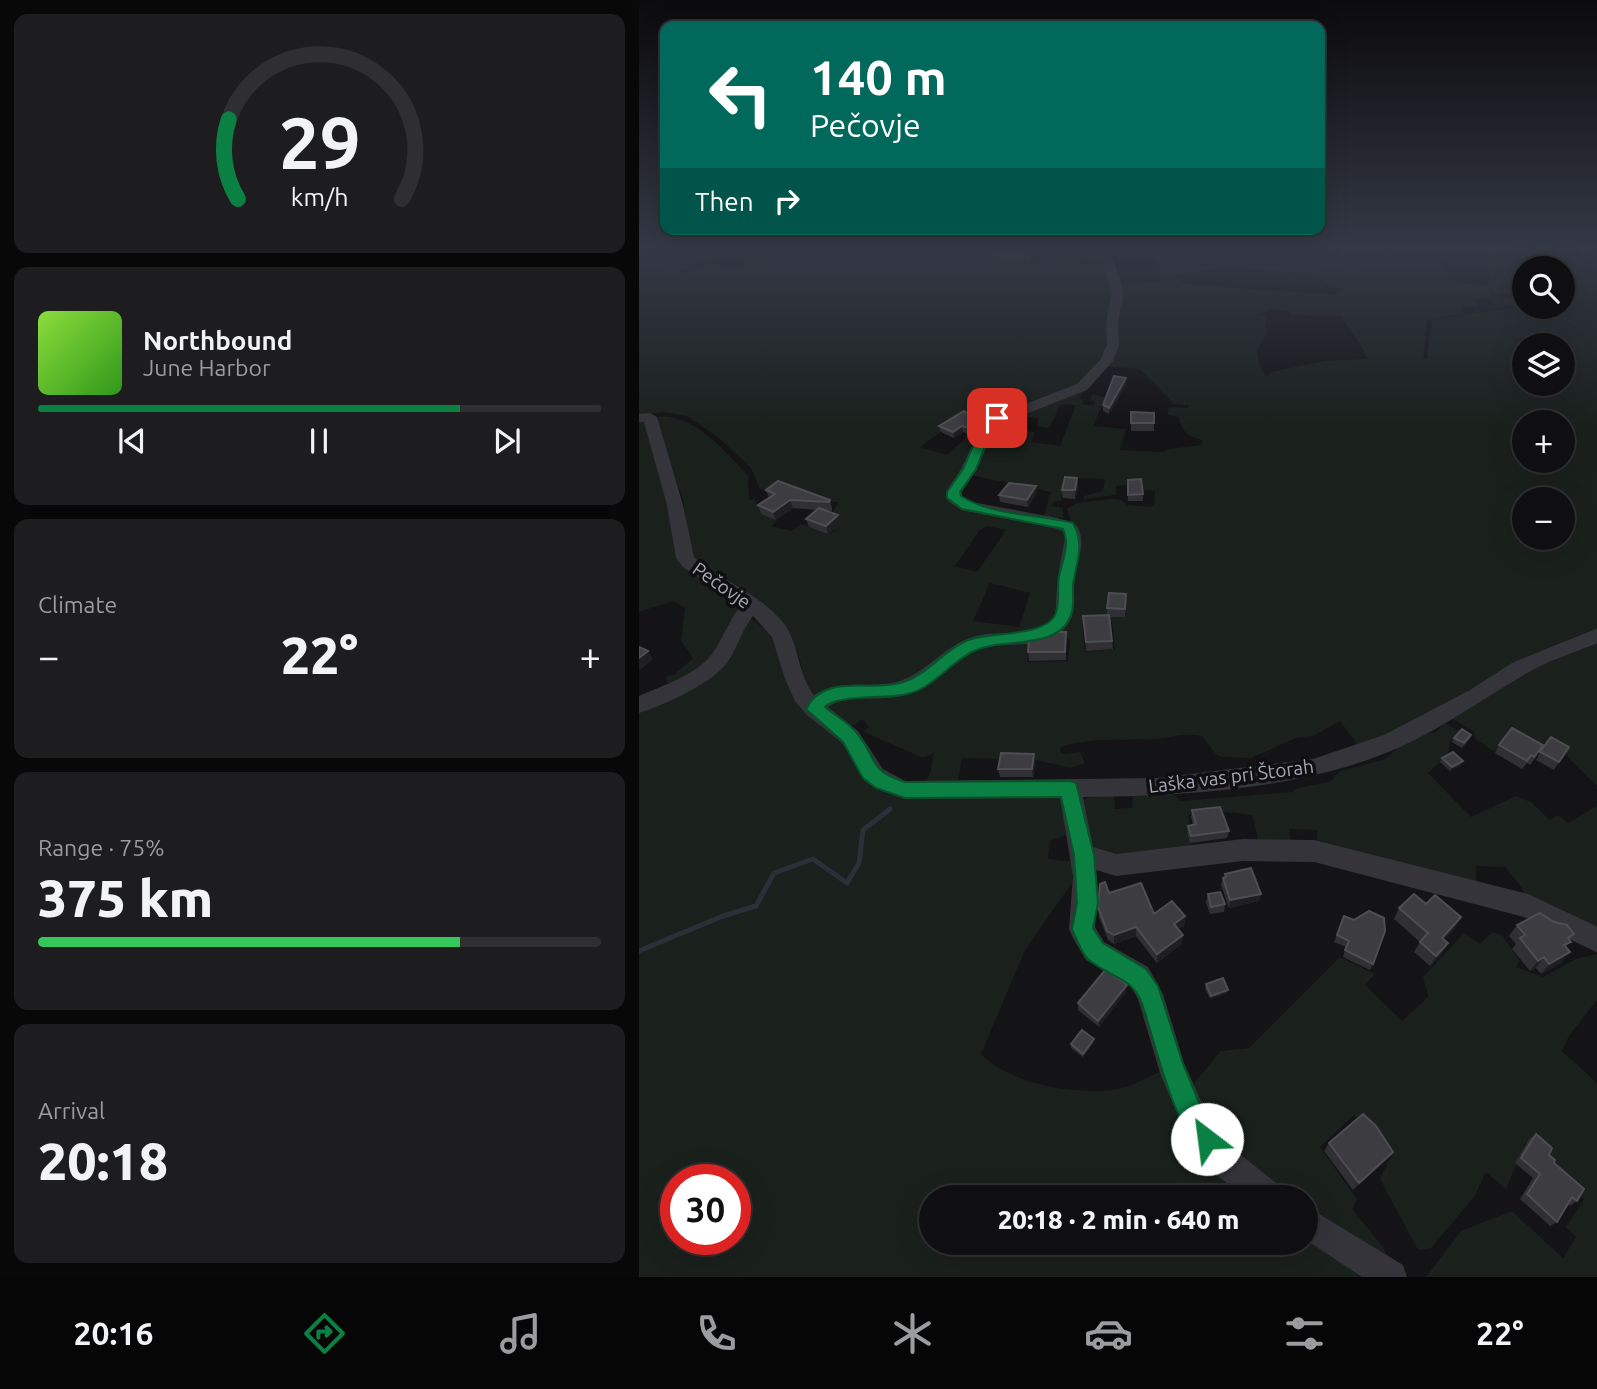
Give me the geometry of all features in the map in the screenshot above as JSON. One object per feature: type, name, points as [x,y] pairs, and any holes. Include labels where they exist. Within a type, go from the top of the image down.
[{"type":"street","points":[[814,709],[822,698],[837,692],[882,693],[908,688],[927,678],[958,652],[976,643],[1034,635],[1058,624],[1065,611],[1065,584],[1073,532],[1068,526],[1058,523],[967,506],[954,498],[954,492],[969,469],[990,423],[1082,387],[1111,352],[1115,308]]},
{"type":"street","name":"Pečovje","points":[[639,418],[650,417],[677,506],[685,558],[752,606],[777,628],[788,648],[800,694],[814,709],[850,737],[869,772],[883,783],[905,790],[1070,789]]},
{"type":"street","points":[[639,705],[702,675],[719,659],[738,622],[752,606]]},
{"type":"street","name":"Laška vas pri Štorah","points":[[1070,789],[1157,786],[1313,768],[1392,741],[1477,696],[1519,667],[1597,635]]},
{"type":"street","points":[[1070,789],[1074,818],[1084,855],[1087,903],[1082,929],[1095,951],[1138,976],[1150,994],[1171,1066],[1195,1120],[1220,1158],[1254,1185]]},
{"type":"street","points":[[1084,855],[1116,865],[1243,849],[1314,851],[1527,906],[1597,941]]},
{"type":"street","points":[[1318,1230],[1391,1277]]},
{"type":"shaded area","points":[[639,308],[1114,308],[1111,348],[1083,383],[1008,413],[989,411],[990,402],[980,398],[978,401],[983,408],[969,411],[920,447],[947,455],[984,422],[986,424],[951,497],[1053,525],[1069,532],[1059,615],[1040,630],[994,636],[906,685],[832,689],[811,695],[797,650],[787,633],[763,609],[694,558],[690,551],[683,500],[662,446],[659,417],[685,421],[719,446],[748,475],[749,500],[754,499],[757,505],[765,510],[762,514],[777,520],[772,526],[791,531],[801,524],[831,534],[841,523],[829,518],[839,502],[817,501],[760,489],[751,468],[719,438],[687,416],[664,412],[639,415]],"holes":[[[987,526],[1006,530],[977,572],[955,566],[979,531]],[[990,583],[1030,593],[1019,627],[973,621]]]},
{"type":"shaded area","points":[[1115,308],[1462,308],[1465,313],[1427,320],[1423,359],[1427,359],[1432,320],[1512,308],[1512,319],[1575,319],[1575,308],[1597,308],[1598,630],[1430,716],[1359,747],[1340,721],[1313,736],[1296,738],[1251,758],[1221,757],[1202,736],[1196,735],[1095,741],[1061,747],[1060,752],[1065,754],[1080,752],[1085,763],[1070,768],[1036,760],[962,758],[957,784],[923,786],[930,774],[934,753],[923,758],[862,731],[869,727],[862,719],[855,725],[846,725],[822,707],[826,700],[876,697],[977,645],[1029,639],[1027,662],[1068,661],[1070,639],[1042,639],[1058,629],[1072,525],[1067,509],[1076,503],[1112,499],[1121,500],[1127,505],[1151,507],[1154,504],[1155,491],[1143,490],[1143,482],[1133,482],[1133,485],[1116,486],[1116,495],[1083,499],[1084,496],[1103,491],[1105,479],[1066,478],[1062,500],[1051,506],[1063,508],[1063,518],[1044,516],[1051,492],[970,475],[989,437],[1004,441],[1002,434],[1006,429],[1035,432],[1031,442],[1060,446],[1076,405],[1061,404],[1049,428],[1037,426],[1039,418],[1016,419],[1013,424],[995,423],[1084,391],[1079,399],[1084,400],[1082,404],[1093,406],[1095,402],[1090,400],[1093,394],[1105,398],[1093,426],[1126,429],[1120,450],[1163,452],[1201,445],[1202,440],[1184,430],[1179,417],[1168,415],[1169,407],[1188,408],[1189,405],[1174,404],[1140,369],[1104,366]],"holes":[[[1272,309],[1291,312],[1290,315],[1342,316],[1367,359],[1325,361],[1271,372],[1267,377],[1260,366],[1257,350],[1266,334],[1265,317],[1259,314]],[[1112,622],[1115,649],[1085,652],[1082,624]]]},
{"type":"shaded area","points":[[639,420],[647,420],[682,563],[737,602],[741,608],[727,626],[721,649],[679,683],[667,683],[666,677],[675,674],[693,658],[681,641],[685,608],[673,601],[639,612]]},
{"type":"shaded area","points":[[752,620],[775,639],[784,651],[789,665],[881,789],[1058,795],[1065,802],[1072,833],[1050,841],[1048,859],[1076,862],[1079,873],[1025,950],[981,1054],[994,1065],[1025,1080],[1061,1089],[1119,1089],[1164,1070],[1250,1185],[919,1185],[919,1255],[1318,1255],[1318,1240],[1377,1277],[639,1277],[639,711],[691,686],[744,621]]},
{"type":"shaded area","points":[[1597,642],[1597,786],[1567,756],[1544,743],[1539,751],[1507,734],[1494,752],[1475,738],[1474,732],[1451,718],[1552,659]]},
{"type":"shaded area","points":[[1444,723],[1460,731],[1450,742],[1448,755],[1428,773],[1471,817],[1516,796],[1531,802],[1550,820],[1558,815],[1568,823],[1597,806],[1597,932],[1527,903],[1523,889],[1505,867],[1476,866],[1477,888],[1316,850],[1317,830],[1289,829],[1292,847],[1259,846],[1253,816],[1245,814],[1221,812],[1188,815],[1190,829],[1186,831],[1194,853],[1123,863],[1089,850],[1083,800],[1092,796],[1114,794],[1115,809],[1132,808],[1133,793],[1169,790],[1181,801],[1293,792],[1295,789],[1331,781],[1340,771],[1386,759],[1399,746],[1425,734],[1437,732]]},
{"type":"shaded area","points":[[1492,932],[1502,935],[1520,961],[1516,967],[1543,977],[1576,959],[1597,954],[1597,1000],[1569,1036],[1562,1051],[1597,1083],[1597,1277],[1426,1277],[1461,1231],[1512,1211],[1563,1258],[1576,1237],[1566,1227],[1584,1199],[1548,1162],[1545,1150],[1525,1143],[1506,1189],[1486,1172],[1474,1197],[1431,1248],[1418,1250],[1380,1179],[1391,1157],[1354,1115],[1320,1147],[1357,1199],[1352,1209],[1383,1247],[1390,1262],[1385,1269],[1318,1222],[1318,1185],[1266,1185],[1226,1152],[1189,1089],[1221,1051],[1249,1048],[1340,957],[1375,974],[1365,985],[1402,1021],[1428,997],[1423,977],[1464,933],[1480,944]]},
{"type":"building","points":[[1114,376],[1126,378],[1109,408],[1103,405]]},
{"type":"building","points":[[964,411],[978,419],[969,428],[962,426],[953,432],[939,426]]},
{"type":"building","points":[[1131,412],[1154,413],[1154,423],[1131,423]]},
{"type":"building","points":[[1065,477],[1077,478],[1075,490],[1062,490]]},
{"type":"building","points":[[1141,479],[1143,494],[1128,495],[1128,480]]},
{"type":"building","points":[[778,481],[830,500],[790,500],[773,512],[758,505],[775,494],[766,490]]},
{"type":"building","points":[[1009,483],[1036,486],[1027,500],[999,495]]},
{"type":"building","points":[[819,508],[838,515],[826,526],[806,519]]},
{"type":"building","points":[[1109,593],[1126,594],[1125,609],[1107,608]]},
{"type":"building","points":[[1109,615],[1112,641],[1086,642],[1083,616]]},
{"type":"building","points":[[1051,632],[1066,632],[1065,652],[1028,652],[1029,638]]},
{"type":"building","points":[[639,647],[648,651],[639,658]]},
{"type":"building","points":[[1512,728],[1543,745],[1534,757],[1531,755],[1527,761],[1499,745]]},
{"type":"building","points":[[1462,729],[1471,735],[1464,743],[1454,738]]},
{"type":"building","points":[[1551,737],[1569,747],[1559,762],[1540,752]]},
{"type":"building","points":[[1453,752],[1463,761],[1452,767],[1442,758]]},
{"type":"building","points":[[1001,753],[1034,754],[1032,769],[998,769]]},
{"type":"building","points":[[1220,807],[1229,831],[1191,836],[1188,826],[1196,824],[1192,810]]},
{"type":"building","points":[[1251,868],[1261,894],[1230,900],[1223,878],[1226,877],[1225,874]]},
{"type":"building","points":[[1105,882],[1109,893],[1141,883],[1154,914],[1172,901],[1185,916],[1174,924],[1183,935],[1157,954],[1136,927],[1114,935],[1107,931],[1098,907],[1100,884]]},
{"type":"building","points":[[1220,892],[1225,904],[1211,907],[1208,894]]},
{"type":"building","points":[[1414,894],[1426,904],[1435,895],[1461,917],[1442,938],[1448,943],[1436,956],[1420,942],[1428,933],[1399,908]]},
{"type":"building","points":[[1369,911],[1384,918],[1385,931],[1373,964],[1345,950],[1349,941],[1337,935],[1344,916],[1354,920]]},
{"type":"building","points":[[1540,913],[1554,922],[1567,925],[1574,934],[1568,938],[1571,942],[1564,945],[1570,952],[1549,964],[1544,957],[1538,961],[1520,938],[1525,935],[1517,925]]},
{"type":"building","points":[[1106,969],[1127,985],[1098,1021],[1078,1003]]},
{"type":"building","points":[[1223,978],[1228,990],[1211,996],[1206,984]]},
{"type":"building","points":[[1082,1030],[1094,1039],[1083,1054],[1071,1044]]},
{"type":"building","points":[[1363,1114],[1376,1126],[1393,1152],[1359,1183],[1329,1143]]},
{"type":"building","points":[[1536,1134],[1552,1148],[1549,1155],[1555,1160],[1554,1163],[1584,1189],[1577,1201],[1572,1197],[1557,1222],[1527,1194],[1540,1174],[1521,1158]]},
{"type":"waterway","points":[[639,951],[723,916],[756,906],[774,873],[813,859],[847,883],[859,863],[863,830],[890,809]]},
{"type":"route","points":[[997,418],[990,423],[979,443],[969,469],[954,492],[954,498],[967,506],[988,512],[1058,523],[1068,526],[1073,532],[1065,584],[1065,611],[1058,624],[1034,635],[996,638],[976,643],[958,652],[927,678],[908,688],[882,693],[837,692],[822,698],[814,709],[850,737],[869,772],[883,783],[905,790],[1070,789],[1074,818],[1084,855],[1087,903],[1082,929],[1095,951],[1138,976],[1150,994],[1171,1066],[1195,1120],[1207,1139]]}]
